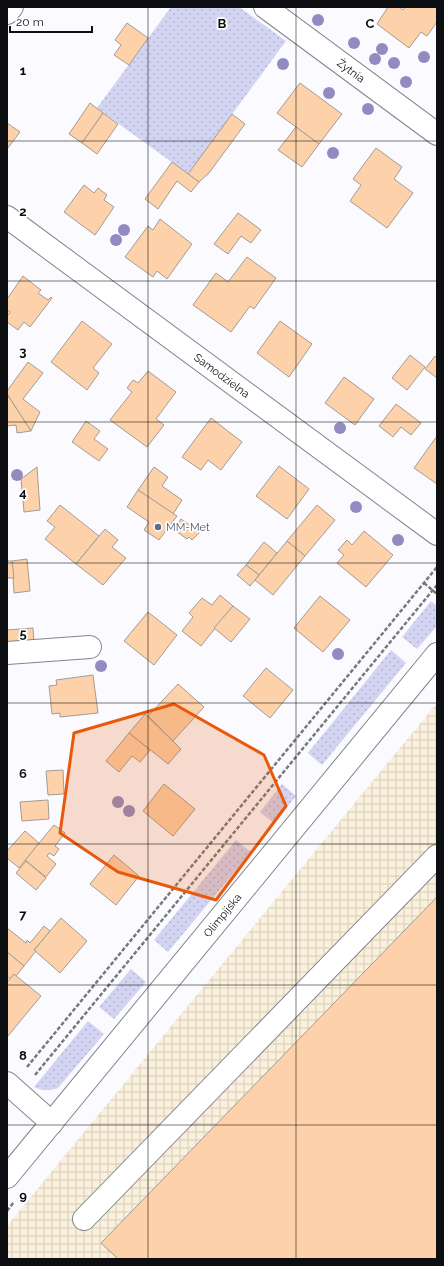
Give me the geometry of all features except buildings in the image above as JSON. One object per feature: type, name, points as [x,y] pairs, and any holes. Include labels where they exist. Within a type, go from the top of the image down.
[{"type":"street","points":[[7,13],[12,7]]},
{"type":"street","name":"Żytnia","points":[[265,7],[437,134]]},
{"type":"street","name":"Samodzielna","points":[[7,217],[437,534]]},
{"type":"street","points":[[7,653],[90,647]]},
{"type":"street","name":"Olimpijska","points":[[7,1177],[437,654]]},
{"type":"street","points":[[84,1219],[437,856]]},
{"type":"street","points":[[12,1088],[52,1123]]},
{"type":"path","points":[[12,1088],[437,567]]},
{"type":"path","points":[[424,583],[437,594]]},
{"type":"path","points":[[12,1088],[437,585]]},
{"type":"highlighted area","points":[[174,704],[264,755],[286,806],[216,900],[118,872],[60,833],[74,733]]},
{"type":"shaded area","points":[[171,7],[239,7],[286,41],[188,174],[97,108]]},
{"type":"shaded area","points":[[431,601],[437,606],[437,626],[417,649],[402,637]]},
{"type":"shaded area","points":[[391,650],[406,663],[322,765],[308,753]]},
{"type":"shaded area","points":[[437,703],[437,1259],[7,1259],[7,1226]]},
{"type":"shaded area","points":[[282,784],[296,796],[274,823],[260,812]]},
{"type":"shaded area","points":[[236,840],[251,852],[168,952],[154,940]]},
{"type":"shaded area","points":[[131,969],[146,982],[114,1019],[99,1007]]},
{"type":"shaded area","points":[[88,1021],[104,1034],[58,1088],[46,1090],[34,1087]]},
{"type":"place","name":"MM-Met","points":[[158,527]]}]
